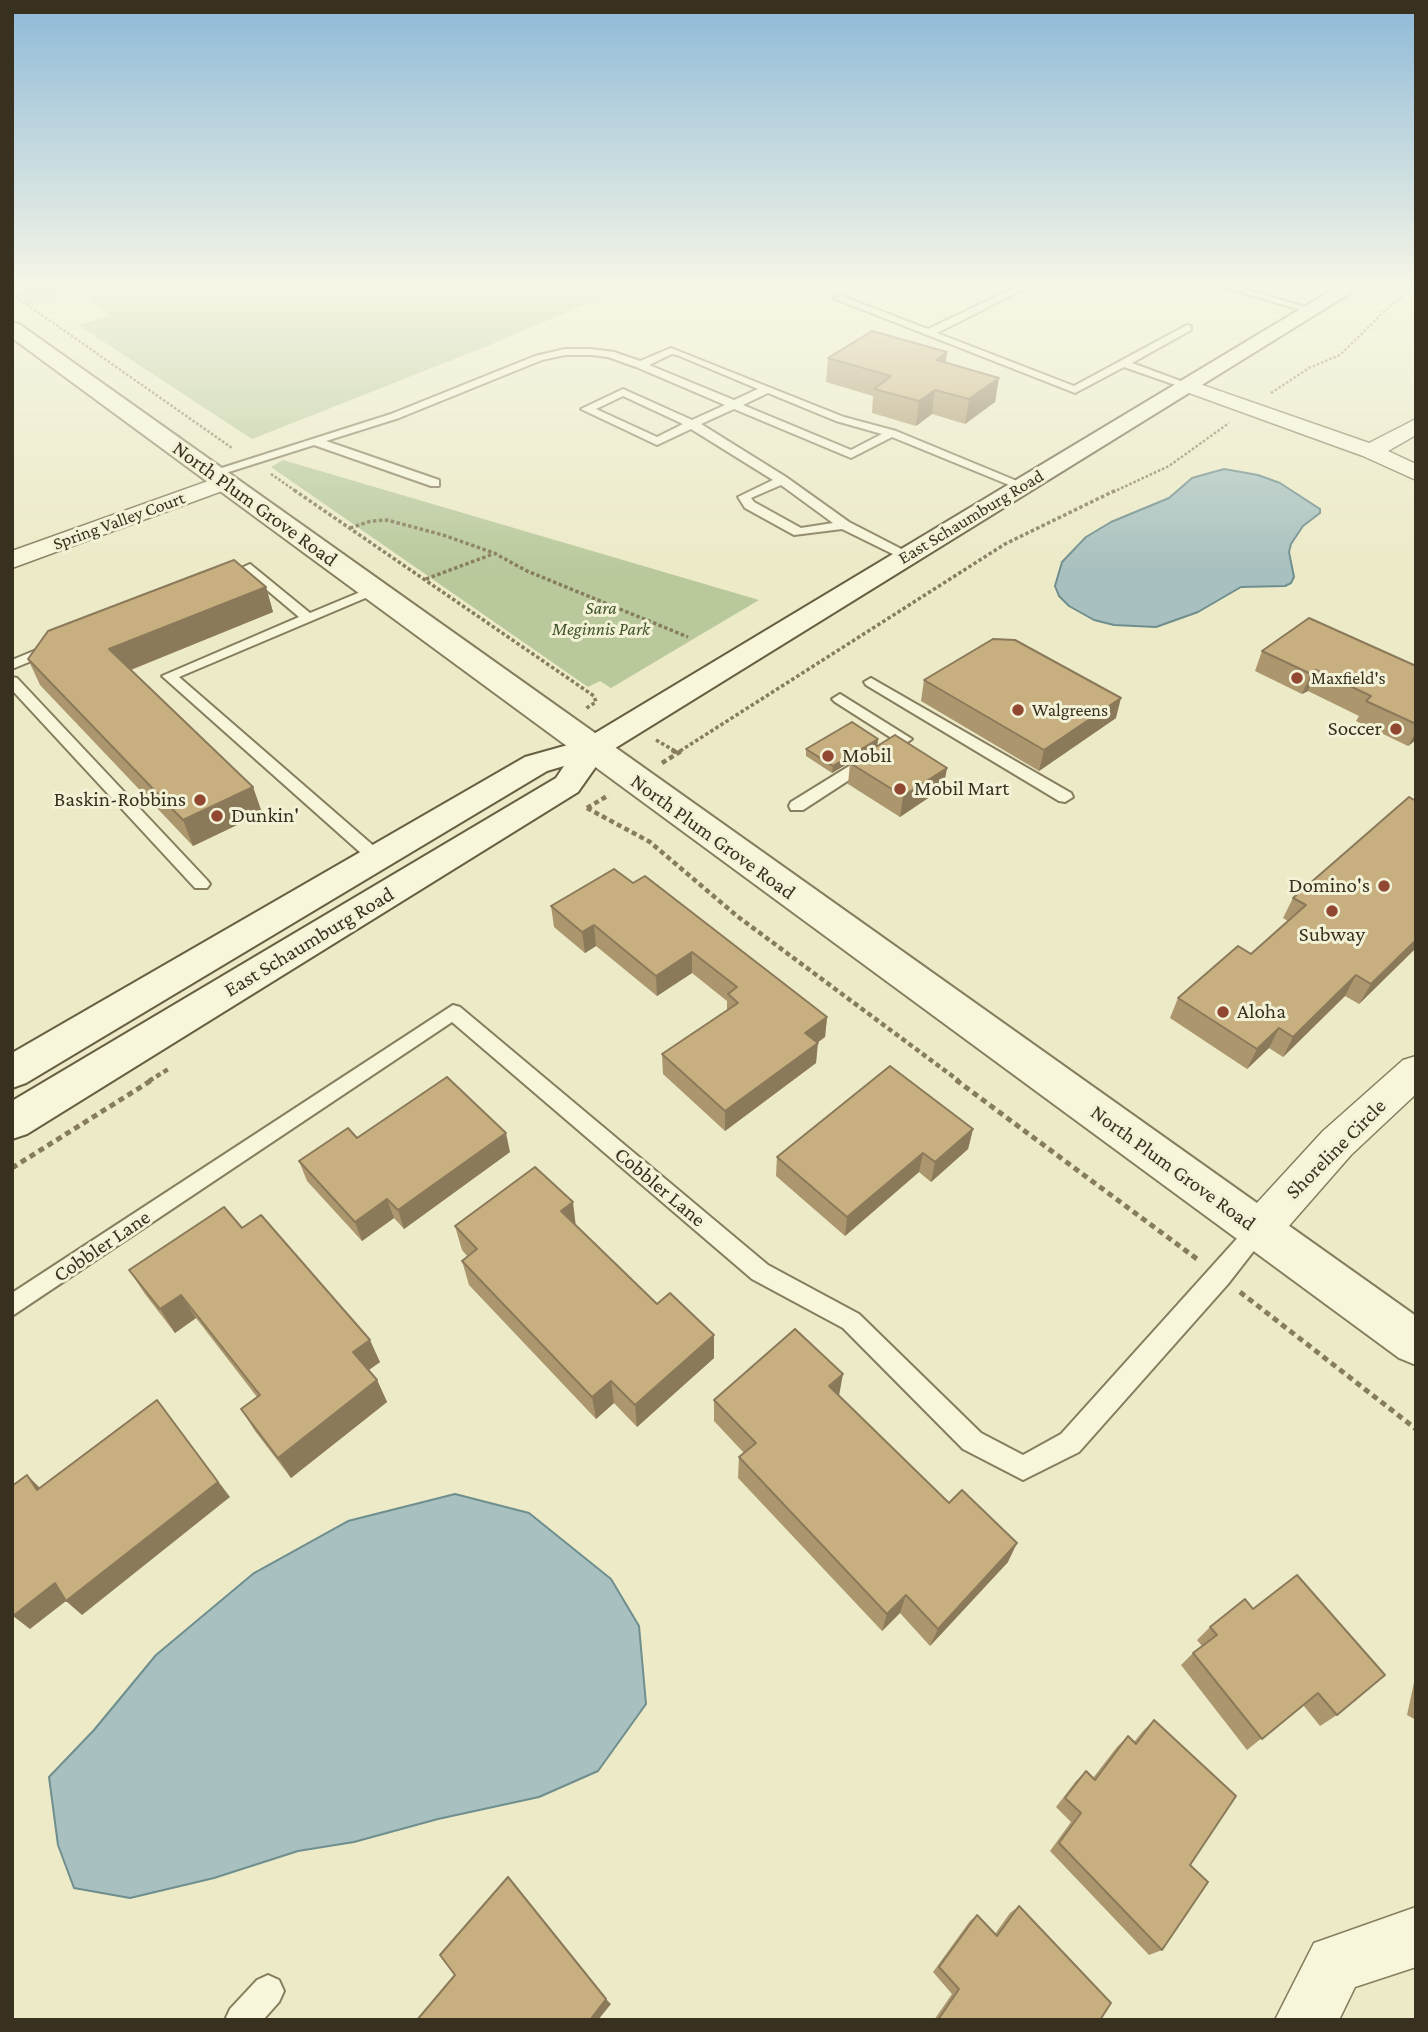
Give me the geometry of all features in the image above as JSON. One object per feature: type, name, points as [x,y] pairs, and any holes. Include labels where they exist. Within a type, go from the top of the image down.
[{"type":"main road","name":"North Plum Grove Road","points":[[86,382],[1416,1343]]},
{"type":"main road","name":"East Schaumburg Road","points":[[12,1072],[536,764],[593,748],[1195,382]]},
{"type":"main road","name":"East Schaumburg Road","points":[[12,1122],[567,785],[593,748]]},
{"type":"street","points":[[1188,386],[1371,452],[1416,473]]},
{"type":"street","points":[[1371,452],[1414,419]]},
{"type":"street","name":"Spring Valley Court","points":[[12,559],[219,478]]},
{"type":"street","name":"Shoreline Circle","points":[[1259,1230],[1336,1143],[1416,1071]]},
{"type":"street","points":[[1306,2020],[1335,1964],[1416,1937]]},
{"type":"lane","points":[[219,478],[252,461],[395,416],[480,382]]},
{"type":"lane","points":[[680,382],[851,454],[892,433]]},
{"type":"lane","points":[[750,382],[840,419],[892,433],[1023,486]]},
{"type":"lane","points":[[1054,382],[1075,390],[1091,382]]},
{"type":"lane","points":[[1176,382],[1188,386]]},
{"type":"lane","points":[[768,389],[692,424],[657,441],[587,408],[623,392],[692,424],[782,480],[844,526],[908,556]]},
{"type":"lane","points":[[314,441],[435,483]]},
{"type":"lane","points":[[782,480],[744,497],[748,505],[799,532],[844,526]]},
{"type":"lane","points":[[212,583],[250,568],[308,618]]},
{"type":"lane","points":[[375,591],[169,676],[377,858]]},
{"type":"lane","points":[[12,665],[62,643]]},
{"type":"lane","points":[[12,681],[201,884]]},
{"type":"lane","points":[[871,682],[1065,797]]},
{"type":"lane","points":[[797,806],[904,738],[840,699]]},
{"type":"lane","name":"Cobbler Lane","points":[[12,1306],[453,1012],[760,1272],[851,1321],[972,1441],[1023,1468],[1070,1443],[1259,1230]]},
{"type":"lane","points":[[241,2020],[268,1991]]},
{"type":"path","points":[[138,382],[594,696]]},
{"type":"path","points":[[679,754],[1005,544],[1042,524],[1169,466],[1289,382]]},
{"type":"path","points":[[350,528],[371,521],[387,520],[430,531],[494,553],[527,571],[688,637]]},
{"type":"path","points":[[425,580],[494,553]]},
{"type":"path","points":[[587,808],[650,842],[737,916],[1220,1277],[1416,1429]]},
{"type":"green space","points":[[165,382],[397,382],[252,439]]},
{"type":"green space","name":"Sara Meginnis Park","points":[[283,460],[759,600],[611,688],[600,681],[588,687],[271,467]]},
{"type":"water","points":[[1224,469],[1258,475],[1280,483],[1320,509],[1320,513],[1303,526],[1291,544],[1289,552],[1294,577],[1291,583],[1285,586],[1241,587],[1198,612],[1156,627],[1114,625],[1094,620],[1069,606],[1059,596],[1055,586],[1062,562],[1086,537],[1111,522],[1169,498],[1192,478]]},
{"type":"water","points":[[455,1494],[529,1513],[611,1579],[639,1626],[646,1704],[598,1771],[539,1797],[438,1819],[354,1842],[298,1851],[214,1878],[130,1898],[74,1888],[58,1845],[49,1777],[94,1730],[156,1655],[254,1573],[348,1521]]},
{"type":"building","points":[[883,382],[994,382],[969,399],[935,390],[919,401],[874,389]]},
{"type":"building","points":[[234,560],[266,587],[109,649],[253,787],[183,820],[28,659],[48,631]]},
{"type":"building","points":[[1309,618],[1416,666],[1416,724],[1366,701],[1371,696],[1316,670],[1311,674],[1262,651]]},
{"type":"building","name":"Walgreens","points":[[993,639],[1015,640],[1121,698],[1044,750],[924,680]]},
{"type":"building","points":[[852,722],[878,739],[833,766],[806,749]]},
{"type":"building","points":[[895,735],[947,768],[903,796],[850,763]]},
{"type":"building","points":[[1409,797],[1416,801],[1416,940],[1371,984],[1356,975],[1293,1037],[1279,1028],[1257,1049],[1178,998],[1238,946],[1251,954],[1306,905],[1293,898]]},
{"type":"building","points":[[614,869],[633,883],[645,876],[827,1017],[805,1033],[818,1043],[725,1111],[662,1054],[738,1003],[728,994],[737,987],[692,952],[656,976],[594,925],[582,932],[551,906]]},
{"type":"building","points":[[890,1066],[973,1129],[935,1162],[923,1153],[847,1217],[777,1157]]},
{"type":"building","points":[[447,1077],[506,1133],[398,1210],[387,1199],[355,1222],[299,1161],[348,1128],[357,1138]]},
{"type":"building","points":[[535,1167],[573,1202],[561,1211],[657,1304],[670,1293],[714,1335],[635,1405],[611,1381],[592,1397],[462,1261],[477,1249],[455,1226]]},
{"type":"building","points":[[224,1207],[242,1228],[261,1215],[370,1340],[353,1352],[377,1380],[278,1458],[241,1409],[260,1395],[181,1295],[160,1309],[129,1270]]},
{"type":"building","points":[[795,1329],[843,1374],[829,1386],[949,1503],[962,1490],[1017,1543],[938,1629],[906,1595],[887,1614],[739,1457],[756,1443],[714,1400]]},
{"type":"building","points":[[157,1400],[218,1482],[66,1601],[55,1583],[13,1616],[12,1486],[27,1475],[37,1490]]},
{"type":"building","points":[[1297,1575],[1385,1675],[1337,1715],[1318,1693],[1262,1739],[1193,1653],[1217,1635],[1210,1627],[1245,1599],[1253,1609]]},
{"type":"building","points":[[1154,1720],[1236,1796],[1190,1865],[1208,1882],[1162,1950],[1059,1843],[1081,1813],[1065,1798],[1086,1771],[1095,1780],[1128,1736],[1136,1744]]},
{"type":"building","points":[[508,1877],[606,1999],[590,2020],[417,2020],[455,1975],[440,1955]]},
{"type":"building","points":[[1019,1906],[1111,2003],[1100,2020],[938,2020],[959,1989],[939,1967],[977,1915],[997,1936]]},
{"type":"place","name":"Maxfield's","points":[[1297,678]]},
{"type":"place","name":"Walgreens","points":[[1018,710]]},
{"type":"place","name":"Soccer","points":[[1396,729]]},
{"type":"place","name":"Mobil","points":[[828,756]]},
{"type":"place","name":"Mobil Mart","points":[[900,789]]},
{"type":"place","name":"Baskin-Robbins","points":[[200,800]]},
{"type":"place","name":"Dunkin'","points":[[217,816]]},
{"type":"place","name":"Domino's","points":[[1384,886]]},
{"type":"place","name":"Subway","points":[[1332,911]]},
{"type":"place","name":"Aloha","points":[[1223,1012]]}]
